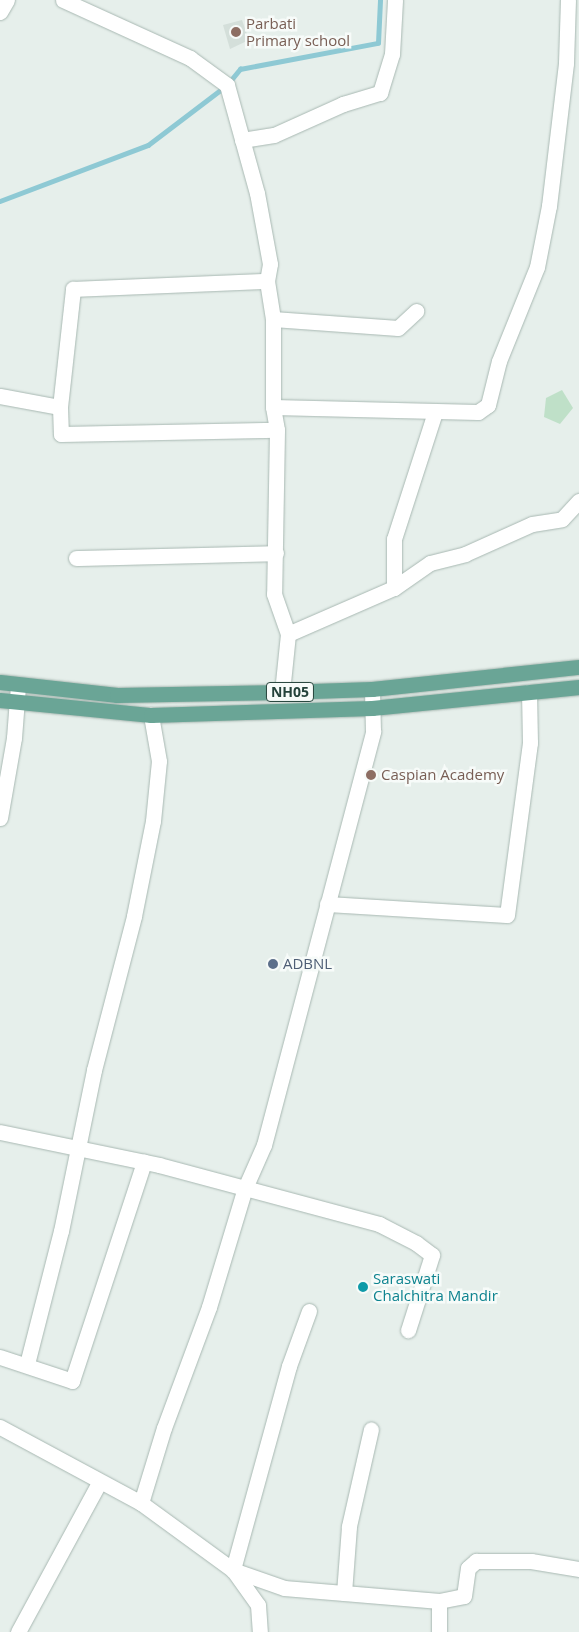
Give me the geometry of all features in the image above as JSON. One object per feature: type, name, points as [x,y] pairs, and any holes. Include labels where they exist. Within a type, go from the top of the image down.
[{"type":"main road","name":"NH05","points":[[0,682],[18,686],[117,695],[282,692],[372,689],[579,667]]},
{"type":"main road","name":"NH05","points":[[0,700],[151,715],[372,708],[579,687]]},
{"type":"street","points":[[0,12],[7,0]]},
{"type":"street","points":[[64,0],[190,58],[227,85],[257,193],[270,264],[267,281],[273,319],[273,407],[277,430],[274,594],[288,634],[282,692]]},
{"type":"street","points":[[242,140],[274,135],[343,104],[380,93],[392,54],[395,0]]},
{"type":"street","points":[[273,407],[380,407],[436,412],[478,412],[488,405],[499,361],[537,267],[573,65],[568,0]]},
{"type":"street","points":[[267,281],[73,288],[60,407],[60,434],[277,430]]},
{"type":"street","points":[[273,319],[398,328],[416,311]]},
{"type":"street","points":[[0,396],[60,407]]},
{"type":"street","points":[[394,588],[394,540],[436,412]]},
{"type":"street","points":[[288,634],[394,588],[430,563],[465,554],[532,524],[562,519],[579,501]]},
{"type":"street","points":[[76,558],[276,552]]},
{"type":"street","points":[[0,818],[18,686]]},
{"type":"street","points":[[141,1503],[164,1428],[209,1308],[245,1188],[264,1145],[373,731],[372,689]]},
{"type":"street","points":[[327,904],[507,915],[530,744],[529,692]]},
{"type":"street","points":[[27,1364],[77,1148],[134,916],[153,822],[159,762],[151,715]]},
{"type":"street","points":[[0,1132],[144,1162],[379,1224],[416,1243],[432,1255],[408,1330]]},
{"type":"street","points":[[0,1357],[27,1364],[72,1381],[144,1162]]},
{"type":"street","points":[[233,1570],[289,1366],[309,1311]]},
{"type":"street","points":[[0,1427],[99,1483],[141,1503],[233,1570],[284,1588],[439,1601],[464,1596],[468,1568],[476,1560],[531,1562],[579,1569]]},
{"type":"street","points":[[344,1594],[349,1526],[371,1429]]},
{"type":"street","points":[[18,1632],[99,1483]]},
{"type":"street","points":[[233,1570],[258,1605],[260,1632]]},
{"type":"street","points":[[439,1601],[439,1632]]},
{"type":"shaded area","name":"Parbati Primary school","points":[[242,20],[249,40],[230,49],[223,25]]},
{"type":"green space","points":[[562,390],[573,408],[560,424],[544,417],[546,398]]},
{"type":"waterway","points":[[0,201],[148,145],[227,85],[240,69],[378,43],[380,0]]},
{"type":"place","name":"Parbati Primary school","points":[[236,32]]},
{"type":"place","name":"Caspian Academy","points":[[371,775]]},
{"type":"place","name":"ADBNL","points":[[273,964]]},
{"type":"place","name":"Saraswati Chalchitra Mandir","points":[[363,1287]]}]
